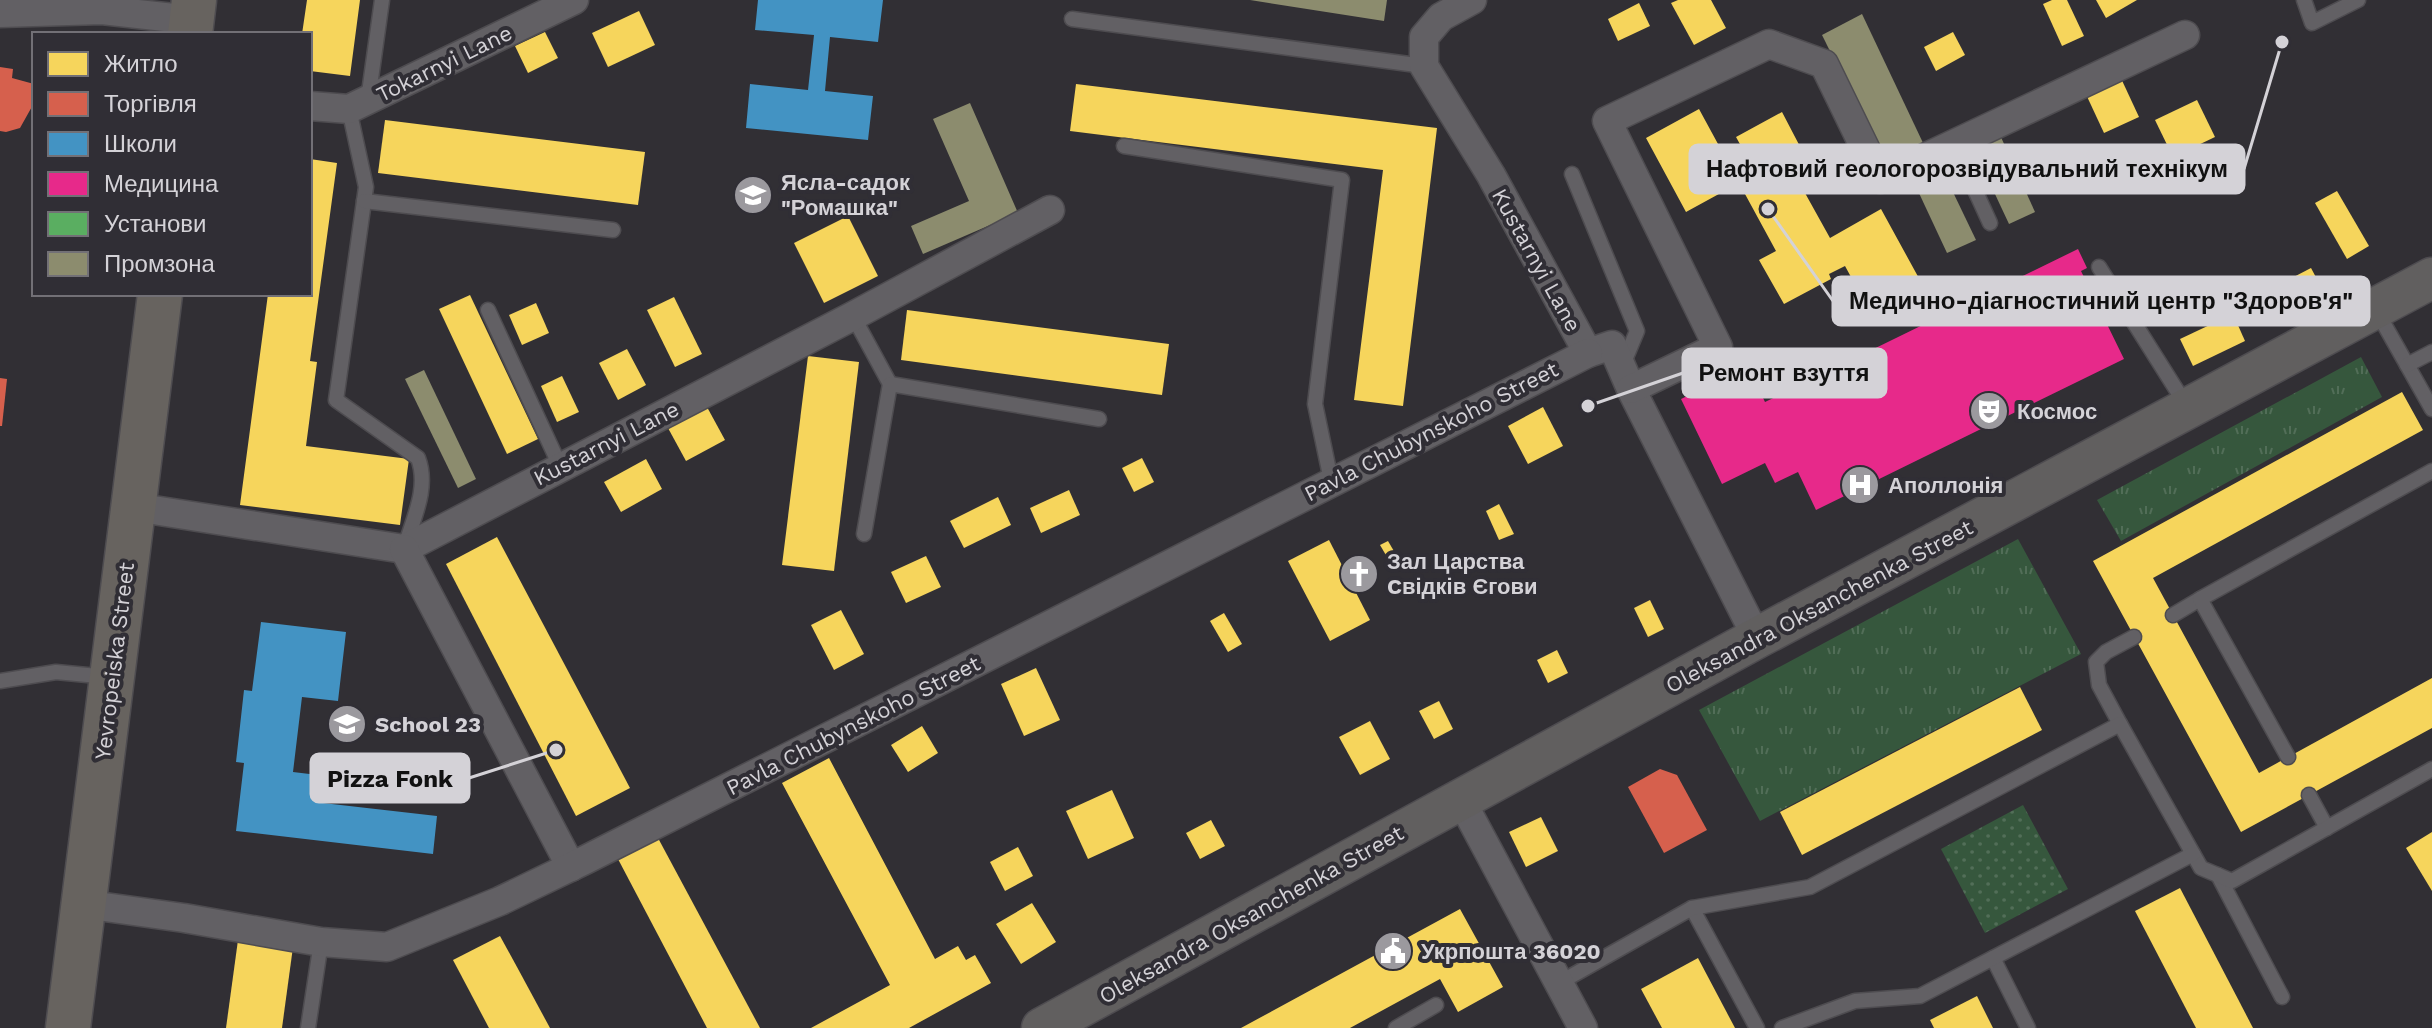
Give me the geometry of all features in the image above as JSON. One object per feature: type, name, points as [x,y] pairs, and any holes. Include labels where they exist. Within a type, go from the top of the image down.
[{"type":"main road","name":"Oleksandra Oksanchenka Street","points":[[1042,1028],[1757,638],[2432,278]]},
{"type":"main road","name":"Yevropeiska Street","points":[[68,1028],[160,296]]},
{"type":"street","points":[[1424,66],[1424,37],[1441,17],[1472,0]]},
{"type":"street","name":"Tokarnyi Lane","points":[[312,106],[358,104],[561,3]]},
{"type":"street","points":[[0,13],[102,10],[192,18]]},
{"type":"street","points":[[1626,378],[1718,347],[1607,121],[1769,44],[1824,64],[1880,179],[2185,35]]},
{"type":"street","name":"Kustarnyi Lane","points":[[1424,66],[1491,175],[1588,353],[1612,345],[1757,638]]},
{"type":"street","name":"Kustarnyi Lane","points":[[404,549],[1050,210]]},
{"type":"street","name":"Pavla Chubynskoho Street","points":[[83,904],[321,942],[387,947],[500,901],[571,867],[1331,480],[1588,353]]},
{"type":"street","points":[[134,507],[404,549],[571,867]]},
{"type":"street","points":[[1461,800],[1583,1028]]},
{"type":"lane","points":[[382,0],[358,104],[366,187],[336,400],[418,458],[423,472],[423,487],[404,549]]},
{"type":"lane","points":[[2304,0],[2312,23],[2358,0]]},
{"type":"lane","points":[[1072,19],[1424,66]]},
{"type":"lane","points":[[1954,144],[1990,223]]},
{"type":"lane","points":[[1124,146],[1342,180],[1315,404],[1331,480]]},
{"type":"lane","points":[[1572,174],[1637,331],[1626,378]]},
{"type":"lane","points":[[364,201],[613,230]]},
{"type":"lane","points":[[2099,267],[2188,409]]},
{"type":"lane","points":[[2375,309],[2432,409]]},
{"type":"lane","points":[[488,310],[560,466]]},
{"type":"lane","points":[[853,316],[890,384],[864,534]]},
{"type":"lane","points":[[2407,365],[2432,352]]},
{"type":"lane","points":[[890,384],[1099,419]]},
{"type":"lane","points":[[2173,615],[2432,471]]},
{"type":"lane","points":[[2200,599],[2288,757]]},
{"type":"lane","points":[[2134,637],[2106,652],[2096,662],[2099,685],[2201,868],[2232,881],[2432,769]]},
{"type":"lane","points":[[0,681],[56,672],[112,678]]},
{"type":"lane","points":[[1559,983],[1692,908],[1810,887],[2120,724]]},
{"type":"lane","points":[[2309,795],[2327,828]]},
{"type":"lane","points":[[1782,1028],[1855,1001],[1920,996],[2193,854]]},
{"type":"lane","points":[[2218,875],[2282,997]]},
{"type":"lane","points":[[1692,908],[1757,1028]]},
{"type":"lane","points":[[308,1028],[321,942]]},
{"type":"lane","points":[[1993,958],[2028,1028]]},
{"type":"lane","points":[[1396,1028],[1436,1005]]},
{"type":"green space","points":[[2361,357],[2382,397],[2121,541],[2097,500]]},
{"type":"green space","points":[[2018,539],[2081,654],[1760,821],[1699,710]]},
{"type":"green space","points":[[2023,805],[2068,889],[1985,933],[1941,849]]},
{"type":"building: Житло","points":[[307,0],[360,0],[350,76],[312,71],[312,32],[302,32]]},
{"type":"building: Житло","points":[[1678,0],[1711,0],[1726,28],[1694,45],[1671,3]]},
{"type":"building: Житло","points":[[2052,0],[2067,0],[2084,36],[2062,46],[2043,4]]},
{"type":"building: Житло","points":[[2096,0],[2137,0],[2106,18]]},
{"type":"building: Житло","points":[[1639,3],[1650,26],[1618,41],[1608,19]]},
{"type":"building: Житло","points":[[639,11],[655,45],[608,67],[592,33]]},
{"type":"building: Житло","points":[[545,32],[558,58],[528,73],[515,46]]},
{"type":"building: Житло","points":[[1953,32],[1965,55],[1936,71],[1924,47]]},
{"type":"building: Житло","points":[[2119,74],[2139,117],[2104,133],[2084,90]]},
{"type":"building: Житло","points":[[1076,84],[1437,128],[1403,406],[1354,400],[1383,170],[1070,131]]},
{"type":"building: Житло","points":[[2197,100],[2215,137],[2173,157],[2155,120]]},
{"type":"building: Житло","points":[[1699,109],[1724,155],[1741,146],[1736,137],[1782,112],[1806,158],[1790,166],[1830,238],[1881,209],[1921,282],[1869,310],[1845,266],[1829,274],[1831,279],[1784,304],[1759,260],[1776,251],[1739,183],[1686,212],[1646,138]]},
{"type":"building: Житло","points":[[385,120],[645,152],[638,205],[378,173]]},
{"type":"building: Житло","points":[[312,159],[337,163],[310,361],[317,362],[306,446],[409,459],[400,525],[240,505],[268,296],[312,296]]},
{"type":"building: Житло","points":[[2337,191],[2369,246],[2347,259],[2315,203]]},
{"type":"building: Житло","points":[[848,216],[878,276],[824,303],[794,243]]},
{"type":"building: Житло","points":[[2311,268],[2326,296],[2281,319],[2267,291]]},
{"type":"building: Житло","points":[[470,295],[538,439],[507,454],[439,309]]},
{"type":"building: Житло","points":[[674,297],[702,354],[675,367],[647,310]]},
{"type":"building: Житло","points":[[536,303],[549,333],[522,345],[509,315]]},
{"type":"building: Житло","points":[[907,310],[1169,344],[1162,395],[901,360]]},
{"type":"building: Житло","points":[[2233,314],[2245,341],[2193,366],[2180,339]]},
{"type":"building: Житло","points":[[627,349],[646,385],[618,400],[599,363]]},
{"type":"building: Житло","points":[[808,356],[859,362],[834,571],[782,565]]},
{"type":"building: Житло","points":[[562,376],[579,412],[557,422],[541,386]]},
{"type":"building: Житло","points":[[2402,392],[2423,430],[2153,578],[2259,773],[2432,678],[2432,728],[2241,832],[2093,561]]},
{"type":"building: Житло","points":[[707,407],[725,440],[686,461],[668,428]]},
{"type":"building: Житло","points":[[1543,407],[1563,446],[1528,464],[1508,426]]},
{"type":"building: Житло","points":[[1142,458],[1154,482],[1134,492],[1122,468]]},
{"type":"building: Житло","points":[[646,459],[662,489],[621,512],[604,482]]},
{"type":"building: Житло","points":[[1069,490],[1080,515],[1041,533],[1030,508]]},
{"type":"building: Житло","points":[[998,497],[1011,525],[964,548],[950,521]]},
{"type":"building: Житло","points":[[1499,504],[1514,534],[1499,540],[1486,511]]},
{"type":"building: Житло","points":[[497,537],[630,788],[576,816],[446,564]]},
{"type":"building: Житло","points":[[1329,540],[1370,620],[1330,641],[1288,561]]},
{"type":"building: Житло","points":[[1388,541],[1398,558],[1390,562],[1380,545]]},
{"type":"building: Житло","points":[[926,556],[941,587],[906,603],[891,572]]},
{"type":"building: Житло","points":[[1650,600],[1664,629],[1648,637],[1634,608]]},
{"type":"building: Житло","points":[[841,610],[864,654],[834,670],[811,625]]},
{"type":"building: Житло","points":[[1224,613],[1242,644],[1228,652],[1210,621]]},
{"type":"building: Житло","points":[[1557,650],[1568,673],[1548,683],[1537,660]]},
{"type":"building: Житло","points":[[1036,668],[1060,720],[1024,736],[1001,684]]},
{"type":"building: Житло","points":[[2020,687],[2042,730],[1802,855],[1780,812]]},
{"type":"building: Житло","points":[[1439,701],[1453,729],[1434,739],[1419,711]]},
{"type":"building: Житло","points":[[1370,721],[1390,759],[1360,775],[1339,737]]},
{"type":"building: Житло","points":[[922,726],[938,753],[908,772],[891,745]]},
{"type":"building: Житло","points":[[829,758],[935,959],[958,946],[966,960],[975,955],[991,983],[909,1028],[811,1028],[890,985],[782,783]]},
{"type":"building: Житло","points":[[1112,790],[1134,838],[1088,859],[1066,811]]},
{"type":"building: Житло","points":[[1541,817],[1558,851],[1526,867],[1509,832]]},
{"type":"building: Житло","points":[[1211,820],[1225,846],[1200,859],[1186,833]]},
{"type":"building: Житло","points":[[2432,832],[2432,891],[2406,848]]},
{"type":"building: Житло","points":[[658,838],[760,1028],[707,1028],[618,859]]},
{"type":"building: Житло","points":[[1018,847],[1033,876],[1005,891],[990,862]]},
{"type":"building: Житло","points":[[2180,888],[2253,1028],[2196,1028],[2135,911]]},
{"type":"building: Житло","points":[[1032,903],[1056,942],[1021,964],[996,924]]},
{"type":"building: Житло","points":[[1460,909],[1503,987],[1458,1012],[1440,979],[1350,1028],[1241,1028]]},
{"type":"building: Житло","points":[[500,936],[550,1028],[489,1028],[453,960]]},
{"type":"building: Житло","points":[[238,940],[293,947],[282,1028],[226,1028]]},
{"type":"building: Житло","points":[[1698,958],[1735,1028],[1662,1028],[1641,989]]},
{"type":"building: Житло","points":[[1977,996],[1993,1028],[1934,1028],[1930,1020]]},
{"type":"building: Торгівля","points":[[0,67],[13,69],[12,78],[32,83],[32,107],[20,128],[0,131]]},
{"type":"building: Торгівля","points":[[0,378],[7,379],[2,426],[0,426]]},
{"type":"building: Торгівля","points":[[1660,769],[1677,775],[1707,830],[1664,853],[1628,787]]},
{"type":"building: Школи","points":[[758,0],[883,0],[878,42],[830,37],[825,91],[873,96],[868,140],[746,128],[750,84],[808,90],[814,35],[755,30]]},
{"type":"building: Школи","points":[[261,622],[346,632],[338,701],[302,697],[293,772],[326,776],[323,803],[437,816],[433,854],[236,831],[244,763],[236,762],[244,690],[252,691]]},
{"type":"building: Медицина","points":[[2078,249],[2087,268],[2081,271],[2124,359],[1816,510],[1798,472],[1775,483],[1765,463],[1722,484],[1681,399],[1748,367],[1765,402]]},
{"type":"building: Установи","name":"Зал Царства Cвідків Єгови","points":[[1359,555],[1375,585],[1359,593],[1343,564]]},
{"type":"building: Промзона","points":[[1250,0],[1387,0],[1384,21]]},
{"type":"building: Промзона","points":[[1862,14],[1924,145],[1886,164],[1822,35]]},
{"type":"building: Промзона","points":[[970,103],[1018,213],[923,254],[911,226],[969,201],[933,119]]},
{"type":"building: Промзона","points":[[2000,135],[2035,212],[2009,224],[1973,147]]},
{"type":"building: Промзона","points":[[1939,163],[1976,240],[1947,253],[1911,176]]},
{"type":"building: Промзона","points":[[424,370],[476,479],[458,488],[405,379]]},
{"type":"place","name":"Нафтовий геологорозвідувальний технікум","points":[[2282,42]]},
{"type":"place","name":"Ясла-садок \"Ромашка\"","points":[[753,195]]},
{"type":"place","name":"Медично-діагностичний центр \"Здоров'я\"","points":[[1768,209]]},
{"type":"place","name":"Ремонт взуття","points":[[1588,406]]},
{"type":"place","name":"Космос","points":[[1989,411]]},
{"type":"place","name":"Аполлонія","points":[[1860,485]]},
{"type":"place","name":"Зал Царства Cвідків Єгови","points":[[1359,574]]},
{"type":"place","name":"School 23","points":[[347,724]]},
{"type":"place","name":"Pizza Fonk","points":[[556,750]]},
{"type":"place","name":"Укрпошта 36020","points":[[1393,951]]}]
